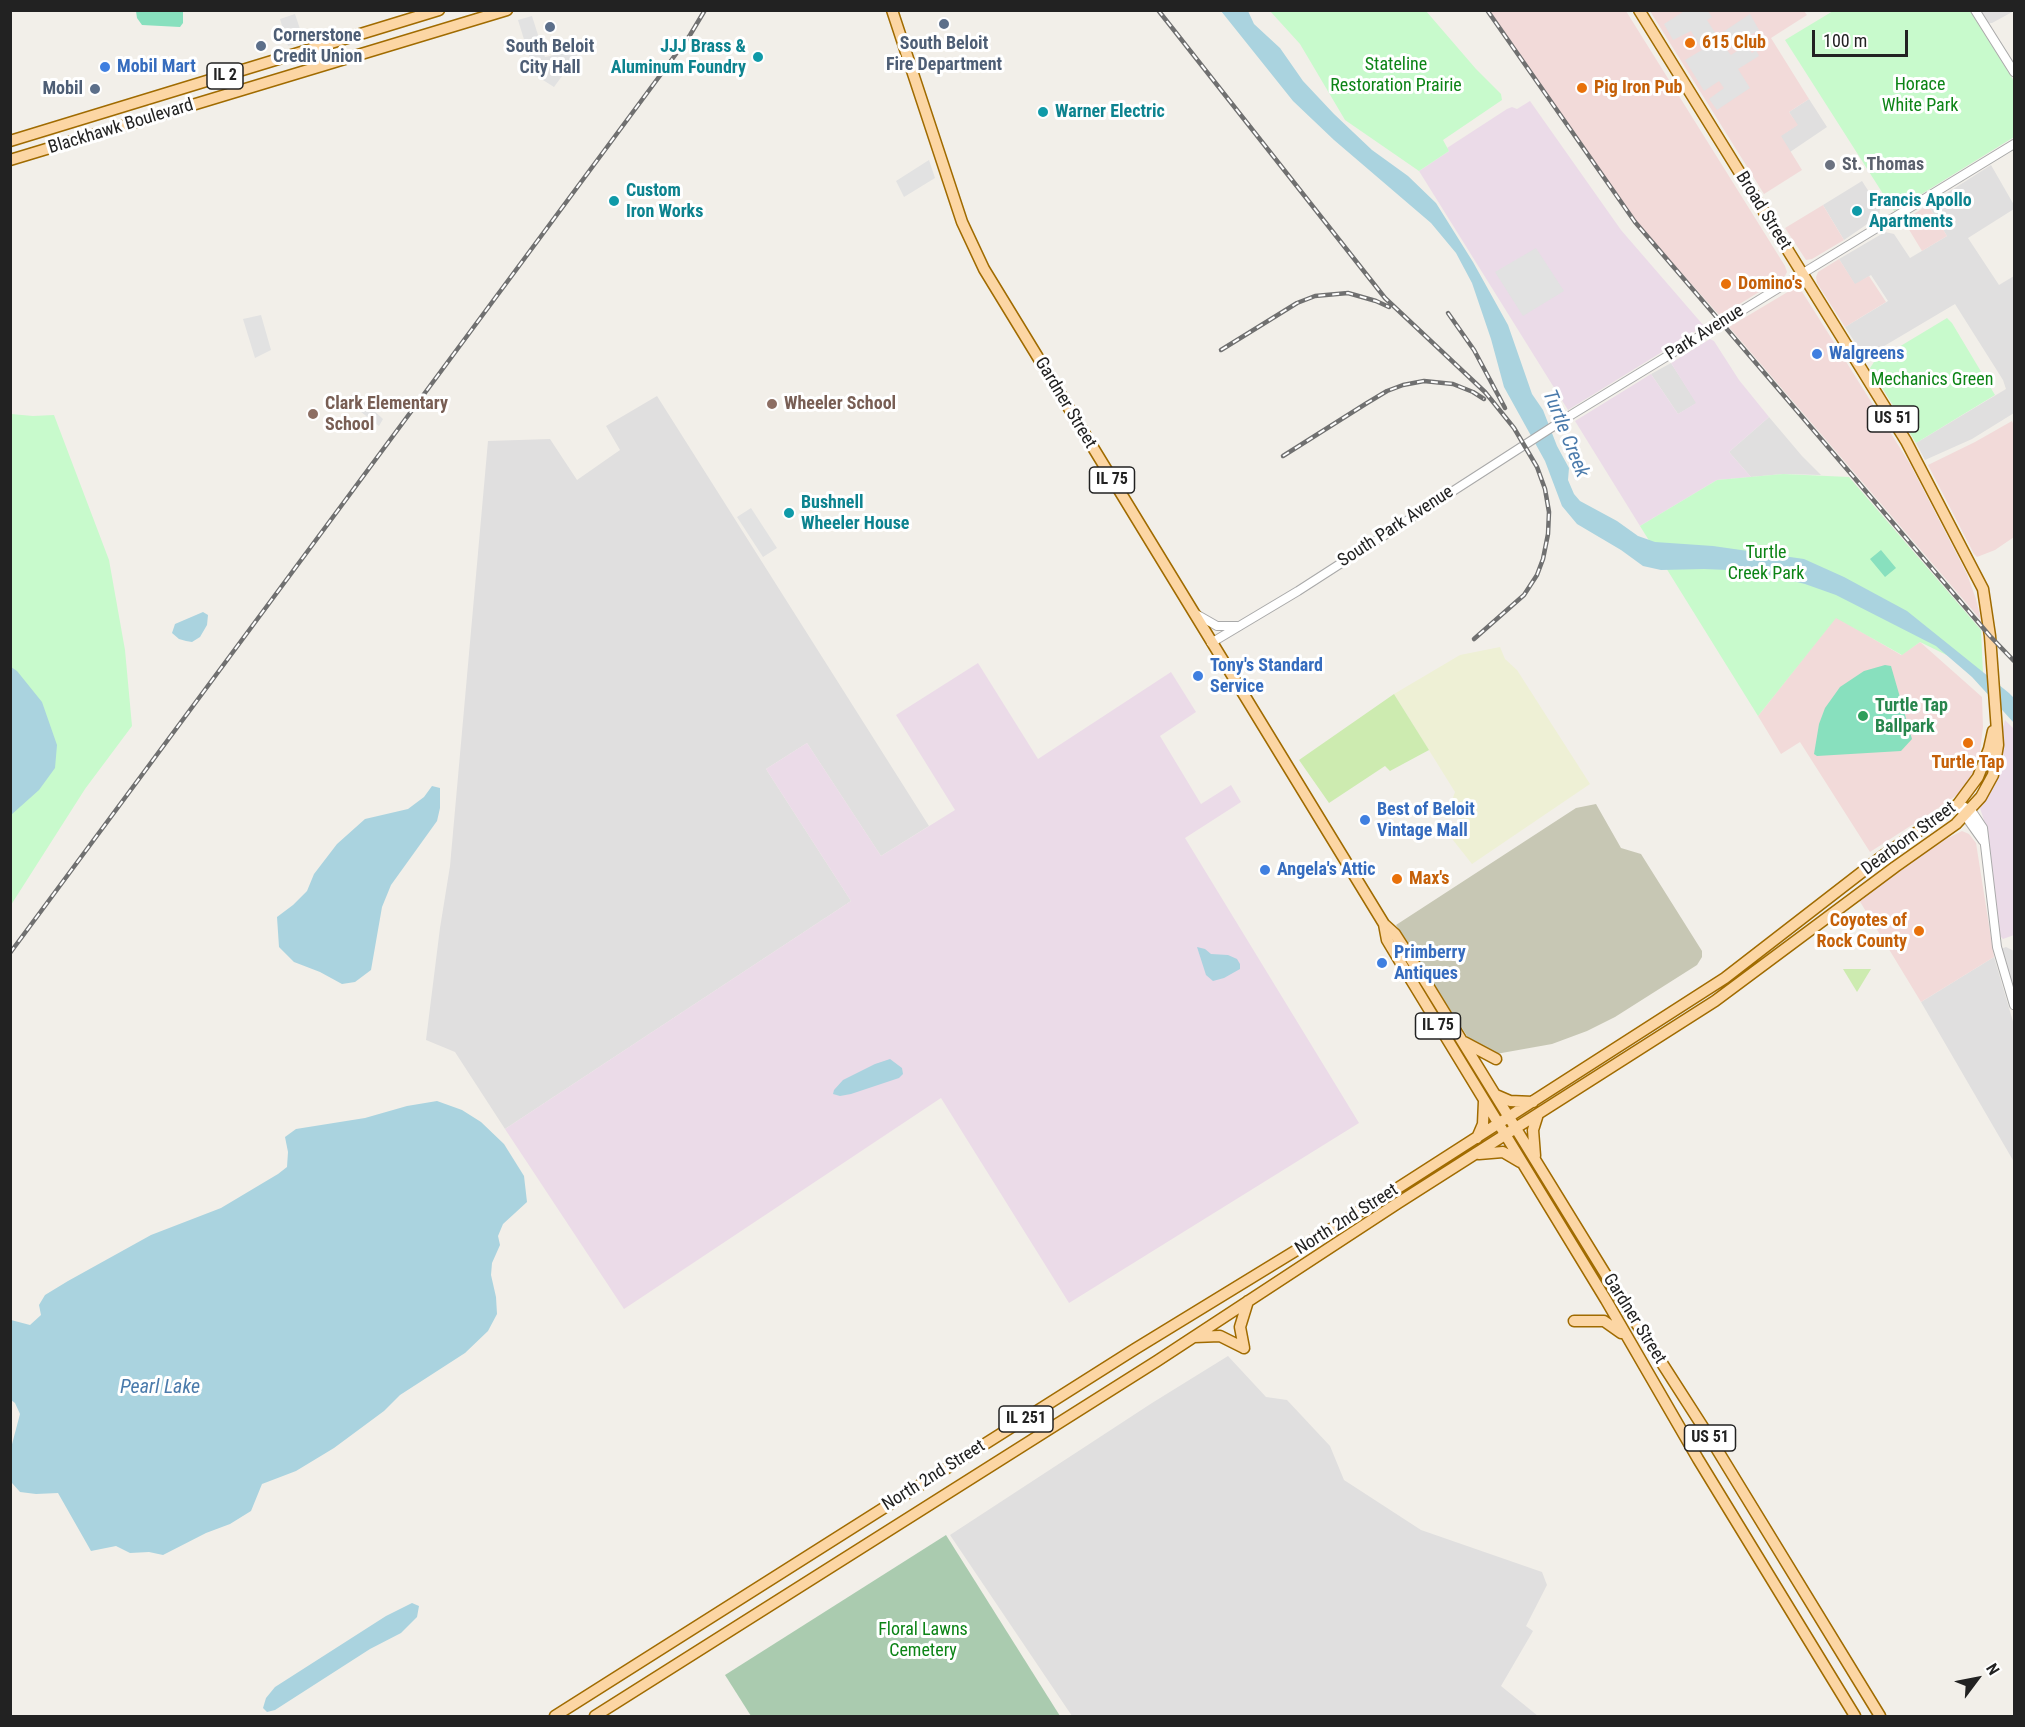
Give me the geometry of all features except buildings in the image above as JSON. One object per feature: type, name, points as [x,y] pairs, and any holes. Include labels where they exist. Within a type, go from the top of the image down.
[{"type":"main road","name":"Blackhawk Boulevard","points":[[10,141],[439,10]]},
{"type":"main road","name":"Blackhawk Boulevard","points":[[10,160],[507,10]]},
{"type":"main road","name":"Gardner Street","points":[[891,10],[962,222],[977,256],[1384,924],[1399,941],[1462,1040],[1617,1293],[1722,1457],[1880,1716]]},
{"type":"main road","name":"Broad Street","points":[[1639,10],[1906,441],[1974,569],[1983,589],[1990,636],[1995,716]]},
{"type":"main road","name":"Dearborn Street","points":[[1534,1102],[1725,978],[1884,855],[1958,804],[1978,777],[1989,749],[1995,716]]},
{"type":"main road","name":"Dearborn Street","points":[[1538,1114],[1715,1001],[1968,813],[1981,797],[1993,775],[1998,746],[1995,716]]},
{"type":"main road","name":"Gardner Street","points":[[1384,924],[1387,940],[1855,1716]]},
{"type":"main road","points":[[1462,1040],[1499,1058],[1490,1070],[1487,1082]]},
{"type":"main road","points":[[1495,1095],[1510,1101],[1534,1102]]},
{"type":"main road","points":[[1477,1138],[1483,1124],[1484,1101]]},
{"type":"main road","name":"US 51","points":[[1498,1124],[1534,1102]]},
{"type":"main road","points":[[1536,1162],[1532,1134],[1538,1114]]},
{"type":"main road","name":"IL 251","points":[[1516,1128],[1538,1114]]},
{"type":"main road","name":"North 2nd Street","points":[[555,1716],[1135,1349],[1300,1249],[1498,1124]]},
{"type":"main road","name":"North 2nd Street","points":[[595,1716],[1194,1337],[1516,1128]]},
{"type":"main road","points":[[1475,1154],[1503,1152],[1522,1163]]},
{"type":"main road","points":[[1194,1337],[1220,1336],[1244,1348],[1240,1327],[1248,1301]]},
{"type":"main road","points":[[1574,1321],[1604,1321],[1628,1339]]},
{"type":"street","points":[[1975,10],[2014,72]]},
{"type":"street","name":"Park Avenue","points":[[1580,410],[2014,144]]},
{"type":"street","name":"South Park Avenue","points":[[1211,643],[1298,591],[1580,410]]},
{"type":"street","points":[[1192,612],[1213,625],[1240,626]]},
{"type":"street","points":[[1958,804],[1968,813],[1985,844],[1997,947],[2014,1005]]},
{"type":"shaded area","points":[[1686,10],[1708,11],[1712,17],[1707,20],[1717,36],[1750,14],[1759,30],[1726,49],[1731,55],[1746,45],[1752,53],[1756,50],[1759,56],[1738,69],[1750,88],[1717,110],[1709,99],[1724,88],[1719,81],[1704,91],[1685,60],[1702,50],[1691,31],[1673,40],[1664,24]]},
{"type":"shaded area","points":[[2014,10],[1992,23],[1989,23],[1981,11]]},
{"type":"shaded area","points":[[1490,11],[1626,11],[1785,266],[1787,272],[1785,276],[1720,316],[1635,221]]},
{"type":"shaded area","points":[[1650,11],[1804,11],[1807,15],[1771,38],[1809,99],[1789,112],[1798,125],[1781,136],[1802,170],[1764,194]]},
{"type":"shaded area","points":[[295,14],[304,41],[288,46],[280,19]]},
{"type":"shaded area","points":[[532,16],[545,57],[582,49],[554,87],[535,75],[518,20]]},
{"type":"shaded area","points":[[1809,99],[1827,127],[1790,152],[1780,136],[1797,125],[1789,112]]},
{"type":"shaded area","points":[[1530,101],[1621,230],[1704,326],[1568,410],[1419,171],[1449,151],[1447,148],[1507,109],[1512,107],[1517,109]]},
{"type":"shaded area","points":[[929,160],[935,178],[904,197],[896,181]]},
{"type":"shaded area","points":[[1991,165],[2014,205],[2014,209],[1968,238],[1999,285],[2014,276],[2014,413],[1972,439],[1925,460],[1916,443],[2006,389],[2003,380],[1955,304],[1864,356],[1845,327],[1888,301],[1871,275],[1855,285],[1839,259],[1885,232],[1894,234],[1910,258],[1947,236],[1928,205]]},
{"type":"shaded area","points":[[1862,181],[1880,209],[1879,216],[1844,240],[1823,205]]},
{"type":"shaded area","points":[[1823,205],[1844,240],[1812,259],[1806,260],[1785,228]]},
{"type":"shaded area","points":[[1928,205],[1947,236],[1922,251],[1908,228],[1907,222],[1912,215]]},
{"type":"shaded area","points":[[1536,248],[1564,291],[1523,316],[1495,272]]},
{"type":"shaded area","points":[[1839,259],[1855,284],[1869,276],[1886,302],[1845,327],[1817,283],[1816,277],[1818,272]]},
{"type":"shaded area","points":[[1796,287],[1801,290],[1910,464],[1967,574],[1981,620],[1729,327]]},
{"type":"shaded area","points":[[261,315],[271,350],[255,358],[243,319]]},
{"type":"shaded area","points":[[1710,339],[1714,341],[1739,380],[1769,417],[1729,452],[1751,477],[1717,480],[1640,526],[1575,421],[1651,374],[1678,414],[1696,403],[1671,363]]},
{"type":"shaded area","points":[[1671,363],[1697,403],[1678,414],[1651,374]]},
{"type":"shaded area","points":[[354,392],[383,419],[379,426],[347,401]]},
{"type":"shaded area","points":[[657,396],[929,826],[881,856],[807,743],[766,769],[851,901],[505,1129],[455,1052],[426,1040],[450,866],[488,441],[550,439],[577,480],[620,450],[606,426]]},
{"type":"shaded area","points":[[1769,417],[1821,475],[1783,474],[1751,477],[1729,452]]},
{"type":"shaded area","points":[[2012,421],[2014,426],[2014,537],[1995,550],[1977,557],[1928,465]]},
{"type":"shaded area","points":[[751,508],[777,548],[763,557],[737,517]]},
{"type":"shaded area","points":[[1836,617],[1901,655],[1920,642],[1982,697],[1983,727],[1979,759],[1961,792],[1870,852],[1800,742],[1781,754],[1758,716]]},
{"type":"shaded area","points":[[1500,647],[1505,659],[1517,670],[1590,784],[1472,864],[1449,835],[1459,818],[1450,806],[1455,792],[1394,694],[1460,655]]},
{"type":"shaded area","points":[[978,663],[1038,759],[1171,672],[1196,712],[1160,736],[1201,804],[1231,785],[1241,802],[1185,838],[1359,1123],[1069,1303],[941,1098],[624,1309],[505,1129],[851,901],[766,769],[807,743],[881,856],[955,810],[896,715]]},
{"type":"shaded area","points":[[2005,720],[2014,729],[2014,935],[2003,939],[1999,935],[1987,830],[1980,808]]},
{"type":"shaded area","points":[[1596,804],[1621,848],[1641,854],[1702,951],[1702,957],[1697,965],[1615,1017],[1587,1031],[1552,1044],[1496,1054],[1469,1039],[1396,925],[1576,808]]},
{"type":"shaded area","points":[[1962,831],[1969,834],[1976,843],[1994,957],[1921,1002],[1859,900],[1908,864]]},
{"type":"shaded area","points":[[2006,947],[2014,951],[2014,998],[2001,949]]},
{"type":"shaded area","points":[[1994,957],[2014,1025],[2014,1162],[1921,1002]]},
{"type":"shaded area","points":[[1228,1356],[1266,1397],[1287,1400],[1330,1446],[1344,1480],[1421,1530],[1542,1572],[1547,1585],[1526,1626],[1533,1631],[1501,1686],[1538,1716],[1072,1716],[950,1535]]},
{"type":"green space","points":[[136,11],[183,11],[183,23],[180,27],[142,25],[137,18]]},
{"type":"green space","name":"Stateline Restoration Prairie","points":[[1270,11],[1426,11],[1501,94],[1502,100],[1443,140],[1449,151],[1419,171],[1345,120],[1300,44]]},
{"type":"green space","name":"Horace White Park","points":[[1833,11],[1970,11],[2014,81],[2014,137],[1894,211],[1785,40]]},
{"type":"green space","name":"Mechanics Green","points":[[1947,318],[1995,395],[1916,443],[1870,368],[1874,362]]},
{"type":"green space","points":[[11,414],[54,415],[109,560],[125,650],[132,726],[85,789],[11,905]]},
{"type":"green space","name":"Turtle Creek Park","points":[[1783,474],[1849,477],[1981,630],[1983,673],[1920,642],[1902,655],[1836,618],[1758,716],[1640,526],[1717,480]]},
{"type":"green space","points":[[1881,550],[1896,568],[1885,577],[1870,559]]},
{"type":"green space","name":"Turtle Tap Ballpark","points":[[1885,665],[1891,666],[1912,739],[1901,751],[1817,756],[1814,754],[1819,724],[1825,708],[1840,687],[1864,671]]},
{"type":"green space","points":[[1394,694],[1429,750],[1390,771],[1385,766],[1329,803],[1299,760]]},
{"type":"green space","points":[[1843,969],[1871,969],[1857,992]]},
{"type":"green space","name":"Floral Lawns Cemetery","points":[[946,1535],[1060,1716],[751,1716],[725,1675]]},
{"type":"water","points":[[1221,11],[1248,11],[1254,24],[1280,48],[1303,81],[1334,114],[1372,150],[1408,176],[1436,203],[1473,262],[1508,325],[1532,394],[1543,410],[1557,446],[1569,468],[1568,480],[1580,501],[1617,521],[1638,536],[1655,542],[1713,546],[1804,559],[1844,577],[1907,611],[2009,693],[2014,698],[2014,723],[1972,677],[1936,646],[1836,595],[1805,584],[1753,571],[1661,570],[1643,566],[1577,524],[1562,506],[1545,461],[1504,387],[1472,283],[1456,253],[1431,223],[1334,140],[1293,101]]},
{"type":"water","points":[[203,612],[208,615],[207,625],[200,637],[192,642],[179,639],[172,633],[175,624]]},
{"type":"water","points":[[11,667],[17,671],[42,702],[57,745],[55,768],[39,790],[11,815]]},
{"type":"water","points":[[432,786],[440,788],[440,808],[437,821],[391,885],[382,907],[371,970],[355,982],[342,984],[294,962],[279,947],[277,917],[307,891],[314,874],[337,844],[365,819],[408,809],[424,797]]},
{"type":"water","points":[[1197,947],[1211,954],[1228,955],[1237,959],[1240,969],[1213,981],[1206,975]]},
{"type":"water","points":[[890,1059],[902,1068],[903,1074],[899,1078],[851,1094],[840,1096],[833,1094],[843,1080]]},
{"type":"water","name":"Pearl Lake","points":[[437,1101],[462,1110],[481,1122],[504,1144],[524,1176],[527,1202],[503,1224],[498,1236],[500,1245],[492,1263],[491,1275],[497,1314],[488,1331],[465,1353],[400,1395],[384,1411],[334,1448],[296,1471],[262,1484],[251,1511],[230,1524],[206,1533],[163,1555],[149,1552],[130,1553],[116,1546],[91,1551],[58,1493],[20,1492],[12,1483],[11,1448],[20,1414],[11,1400],[11,1320],[30,1325],[41,1315],[39,1305],[45,1295],[151,1235],[221,1208],[278,1174],[287,1167],[288,1152],[285,1137],[296,1129],[365,1118],[407,1106]]},
{"type":"water","points":[[412,1603],[419,1606],[417,1617],[401,1633],[370,1649],[275,1710],[267,1712],[263,1708],[266,1698],[275,1687],[386,1616]]},
{"type":"railway","points":[[10,953],[690,35],[705,10]]},
{"type":"railway","points":[[1158,10],[1385,298],[1485,392],[1514,428],[1537,467],[1545,489],[1549,512],[1543,559],[1537,575],[1524,595],[1474,639]]},
{"type":"railway","points":[[1487,10],[1635,222],[1990,636],[2014,661]]},
{"type":"railway","points":[[1221,350],[1297,303],[1315,296],[1348,293],[1389,307]]},
{"type":"railway","points":[[1448,313],[1474,350],[1505,408]]},
{"type":"railway","points":[[1283,456],[1387,391],[1403,385],[1424,381],[1453,384],[1484,399]]},
{"type":"place","name":"South Beloit Fire Department","points":[[944,24]]},
{"type":"place","name":"South Beloit City Hall","points":[[550,27]]},
{"type":"place","name":"615 Club","points":[[1690,43]]},
{"type":"place","name":"Cornerstone Credit Union","points":[[261,46]]},
{"type":"place","name":"JJJ Brass & Aluminum Foundry","points":[[758,57]]},
{"type":"place","name":"Mobil Mart","points":[[105,67]]},
{"type":"place","name":"Pig Iron Pub","points":[[1582,88]]},
{"type":"place","name":"Mobil","points":[[95,89]]},
{"type":"place","name":"Warner Electric","points":[[1043,112]]},
{"type":"place","name":"St. Thomas","points":[[1830,165]]},
{"type":"place","name":"Custom Iron Works","points":[[614,201]]},
{"type":"place","name":"Francis Apollo Apartments","points":[[1857,211]]},
{"type":"place","name":"Domino's","points":[[1726,284]]},
{"type":"place","name":"Walgreens","points":[[1817,354]]},
{"type":"place","name":"Wheeler School","points":[[772,404]]},
{"type":"place","name":"Clark Elementary School","points":[[313,414]]},
{"type":"place","name":"Bushnell Wheeler House","points":[[789,513]]},
{"type":"place","name":"Tony's Standard Service","points":[[1198,676]]},
{"type":"place","name":"Turtle Tap Ballpark","points":[[1863,716]]},
{"type":"place","name":"Turtle Tap","points":[[1968,743]]},
{"type":"place","name":"Best of Beloit Vintage Mall","points":[[1365,820]]},
{"type":"place","name":"Angela's Attic","points":[[1265,870]]},
{"type":"place","name":"Max's","points":[[1397,879]]},
{"type":"place","name":"Coyotes of Rock County","points":[[1919,931]]},
{"type":"place","name":"Primberry Antiques","points":[[1382,963]]},
{"type":"water label","name":"Turtle Creek","points":[[1565,434]]}]
